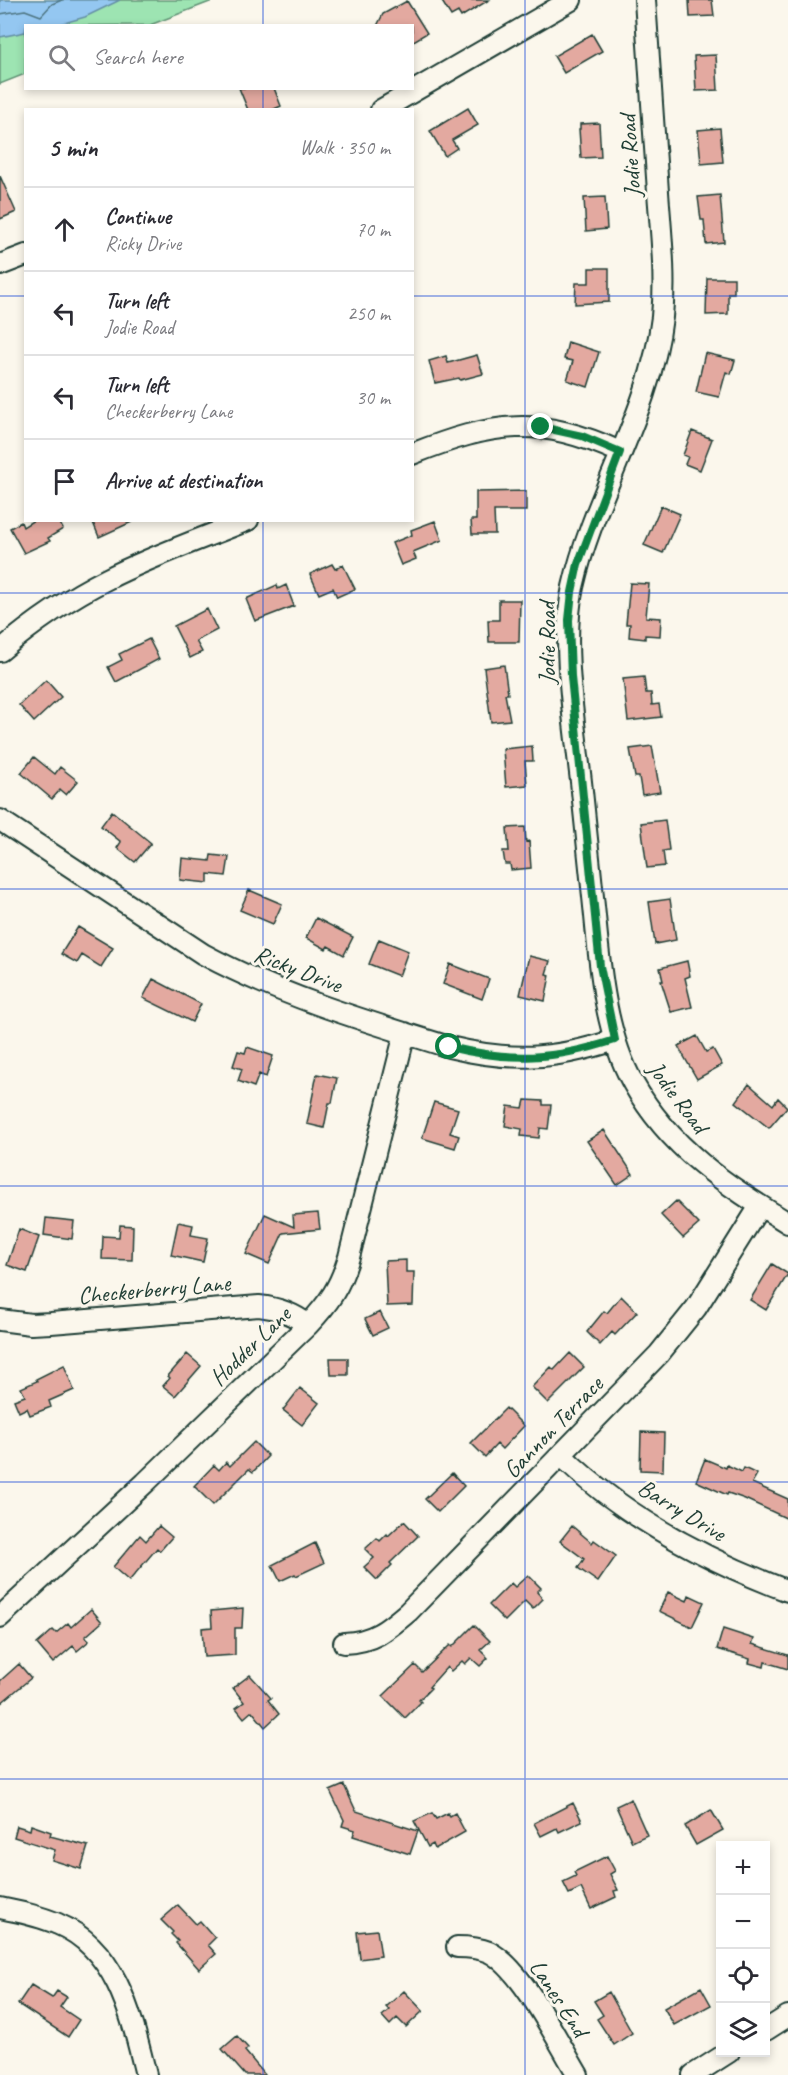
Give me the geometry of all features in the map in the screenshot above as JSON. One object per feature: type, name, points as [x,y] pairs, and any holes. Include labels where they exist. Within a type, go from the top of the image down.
[{"type":"street","points":[[384,108],[571,0]]},
{"type":"street","name":"Jodie Road","points":[[645,0],[664,291],[660,326],[644,394],[578,564],[569,620],[571,677],[600,966],[622,1063],[657,1120],[709,1171],[788,1223]]},
{"type":"street","points":[[0,265],[24,256]]},
{"type":"street","points":[[414,453],[470,433],[517,426],[565,431],[620,452]]},
{"type":"street","points":[[0,651],[51,613],[107,579],[243,522]]},
{"type":"street","name":"Ricky Drive","points":[[0,820],[175,937],[234,971],[294,997],[405,1034],[472,1053],[524,1058],[570,1054],[615,1040]]},
{"type":"street","name":"Hodder Lane","points":[[0,1617],[145,1483],[308,1326],[331,1298],[344,1275],[405,1034]]},
{"type":"street","name":"Gannon Terrace","points":[[344,1643],[369,1640],[394,1624],[561,1455],[678,1332],[717,1277],[760,1206]]},
{"type":"street","name":"Checkerberry Lane","points":[[0,1320],[51,1323],[259,1306],[284,1311],[298,1317],[308,1326]]},
{"type":"street","name":"Barry Drive","points":[[561,1455],[592,1484],[674,1538],[731,1568],[788,1592]]},
{"type":"street","points":[[0,1908],[60,1924],[87,1941],[96,1951],[115,1979],[123,1998],[146,2075]]},
{"type":"street","name":"Lanes End","points":[[457,1947],[489,1952],[514,1971],[578,2075]]},
{"type":"street","points":[[770,2027],[788,2016]]},
{"type":"street","points":[[693,2075],[721,2057]]},
{"type":"green space","points":[[0,0],[215,0],[153,24],[24,24],[24,74],[0,84]]},
{"type":"water","points":[[0,0],[120,0],[85,17],[60,24],[24,24],[24,32],[0,37]]},
{"type":"building","points":[[441,0],[489,0],[461,17],[458,12],[451,16]]},
{"type":"building","points":[[689,0],[712,0],[714,16],[690,17]]},
{"type":"building","points":[[407,1],[427,33],[414,41],[414,24],[378,24],[383,14]]},
{"type":"building","points":[[592,34],[602,51],[564,73],[554,56]]},
{"type":"building","points":[[716,55],[718,90],[696,91],[694,56]]},
{"type":"building","points":[[240,90],[275,90],[281,106],[276,108],[247,108]]},
{"type":"building","points":[[468,108],[478,125],[452,140],[457,148],[445,156],[430,131]]},
{"type":"building","points":[[599,123],[601,157],[581,158],[580,124]]},
{"type":"building","points":[[720,128],[723,162],[701,164],[698,130]]},
{"type":"building","points":[[0,176],[16,212],[0,219]]},
{"type":"building","points":[[720,195],[724,242],[706,244],[704,220],[701,220],[698,197]]},
{"type":"building","points":[[605,197],[607,229],[586,231],[584,198]]},
{"type":"building","points":[[589,268],[609,268],[609,302],[575,304],[576,283],[589,283]]},
{"type":"building","points":[[707,278],[734,278],[734,293],[728,293],[728,314],[706,315]]},
{"type":"building","points":[[568,342],[599,352],[588,387],[567,380],[573,361],[564,359]]},
{"type":"building","points":[[705,353],[735,360],[731,374],[726,372],[719,397],[696,392]]},
{"type":"building","points":[[477,355],[483,374],[435,383],[429,361],[446,356],[448,363]]},
{"type":"building","points":[[692,431],[712,439],[700,470],[685,464],[688,457],[683,455]]},
{"type":"building","points":[[526,491],[526,511],[494,511],[495,534],[472,534],[471,520],[476,520],[476,492]]},
{"type":"building","points":[[661,506],[680,514],[663,553],[644,545]]},
{"type":"building","points":[[435,521],[442,540],[413,552],[416,559],[401,565],[392,543],[412,535],[411,530]]},
{"type":"building","points":[[21,522],[23,527],[31,522],[59,522],[63,529],[48,538],[50,541],[24,553],[10,528]]},
{"type":"building","points":[[93,522],[132,522],[99,537]]},
{"type":"building","points":[[332,564],[335,569],[343,565],[355,589],[337,597],[333,588],[319,594],[310,574]]},
{"type":"building","points":[[630,583],[649,584],[646,617],[661,618],[660,636],[645,635],[645,639],[629,637],[630,624],[626,624]]},
{"type":"building","points":[[277,585],[278,589],[286,585],[294,606],[255,621],[246,599]]},
{"type":"building","points":[[499,600],[520,600],[519,642],[489,642],[488,620],[499,620]]},
{"type":"building","points":[[207,609],[217,630],[196,641],[202,652],[190,658],[174,626]]},
{"type":"building","points":[[149,639],[159,659],[116,682],[108,667],[122,660],[119,654]]},
{"type":"building","points":[[504,665],[508,694],[505,694],[510,720],[491,722],[484,668]]},
{"type":"building","points":[[644,677],[646,693],[651,693],[652,705],[659,704],[661,717],[628,721],[623,679]]},
{"type":"building","points":[[46,680],[61,697],[34,722],[19,705]]},
{"type":"building","points":[[532,746],[533,761],[525,761],[527,785],[506,787],[503,749]]},
{"type":"building","points":[[652,746],[660,792],[642,795],[639,777],[635,777],[630,749]]},
{"type":"building","points":[[34,757],[55,774],[60,767],[78,781],[66,795],[60,790],[52,799],[21,773]]},
{"type":"building","points":[[112,811],[151,843],[135,862],[117,848],[121,842],[101,826]]},
{"type":"building","points":[[665,820],[669,850],[663,851],[665,866],[647,868],[641,823]]},
{"type":"building","points":[[525,827],[526,842],[529,841],[531,868],[511,870],[510,864],[505,864],[503,851],[509,851],[507,828]]},
{"type":"building","points":[[211,855],[229,857],[226,876],[208,874],[208,883],[180,880],[182,858],[210,861]]},
{"type":"building","points":[[249,890],[282,904],[273,924],[240,910]]},
{"type":"building","points":[[670,899],[676,940],[655,944],[649,902]]},
{"type":"building","points":[[316,918],[353,937],[344,955],[328,946],[326,949],[306,938]]},
{"type":"building","points":[[78,927],[113,948],[101,967],[82,955],[77,963],[61,954]]},
{"type":"building","points":[[379,939],[408,951],[399,976],[369,964]]},
{"type":"building","points":[[529,956],[550,961],[546,974],[550,975],[545,1001],[520,995]]},
{"type":"building","points":[[687,961],[690,976],[685,978],[692,1007],[671,1012],[661,981],[663,981],[660,968]]},
{"type":"building","points":[[450,964],[489,979],[482,999],[443,984]]},
{"type":"building","points":[[153,979],[201,1004],[192,1022],[143,998]]},
{"type":"building","points":[[697,1036],[706,1052],[713,1049],[722,1065],[697,1079],[678,1046]]},
{"type":"building","points":[[247,1047],[273,1056],[266,1077],[259,1074],[254,1087],[238,1081],[242,1069],[233,1066],[238,1051],[245,1053]]},
{"type":"building","points":[[317,1074],[337,1078],[324,1128],[307,1124]]},
{"type":"building","points":[[749,1084],[773,1105],[778,1098],[787,1107],[769,1128],[736,1102]]},
{"type":"building","points":[[525,1100],[543,1101],[543,1105],[551,1105],[548,1129],[540,1128],[539,1138],[521,1136],[522,1129],[505,1126],[508,1106],[523,1108]]},
{"type":"building","points":[[434,1102],[458,1109],[450,1133],[459,1136],[455,1148],[422,1138]]},
{"type":"building","points":[[604,1130],[633,1174],[617,1185],[587,1141]]},
{"type":"building","points":[[676,1201],[699,1224],[683,1238],[661,1215]]},
{"type":"building","points":[[318,1213],[320,1229],[283,1233],[269,1264],[246,1254],[265,1214],[294,1227],[293,1215]]},
{"type":"building","points":[[46,1218],[74,1221],[72,1239],[44,1235]]},
{"type":"building","points":[[178,1222],[193,1225],[191,1235],[208,1238],[203,1262],[171,1255]]},
{"type":"building","points":[[120,1225],[133,1226],[132,1260],[102,1259],[103,1236],[119,1237]]},
{"type":"building","points":[[19,1229],[39,1237],[27,1272],[7,1265]]},
{"type":"building","points":[[406,1260],[406,1272],[414,1272],[413,1305],[387,1306],[385,1261]]},
{"type":"building","points":[[772,1264],[788,1274],[766,1310],[750,1300]]},
{"type":"building","points":[[621,1296],[637,1312],[615,1335],[612,1332],[600,1345],[587,1332],[604,1311],[607,1313]]},
{"type":"building","points":[[380,1312],[388,1328],[373,1335],[365,1319]]},
{"type":"building","points":[[570,1353],[584,1367],[548,1403],[532,1387],[551,1367],[554,1370]]},
{"type":"building","points":[[187,1354],[201,1366],[175,1396],[163,1386],[170,1378],[168,1376]]},
{"type":"building","points":[[330,1358],[348,1358],[348,1375],[331,1375]]},
{"type":"building","points":[[64,1365],[74,1390],[49,1401],[51,1407],[30,1415],[27,1408],[19,1412],[14,1400],[25,1396],[21,1388]]},
{"type":"building","points":[[300,1388],[319,1403],[302,1425],[283,1410]]},
{"type":"building","points":[[506,1408],[524,1426],[502,1449],[497,1444],[485,1457],[471,1443]]},
{"type":"building","points":[[641,1432],[664,1433],[663,1471],[640,1470]]},
{"type":"building","points":[[254,1442],[268,1456],[253,1472],[249,1469],[213,1505],[194,1486],[214,1465],[219,1470],[226,1462],[230,1466]]},
{"type":"building","points":[[705,1459],[726,1468],[727,1465],[742,1472],[744,1468],[757,1474],[752,1483],[788,1499],[788,1519],[745,1499],[728,1493],[727,1495],[696,1481]]},
{"type":"building","points":[[452,1473],[464,1486],[438,1512],[425,1499]]},
{"type":"building","points":[[404,1521],[418,1536],[390,1563],[392,1565],[377,1580],[364,1567],[374,1558],[365,1549],[377,1538],[380,1541],[387,1534],[388,1536]]},
{"type":"building","points":[[159,1526],[172,1537],[160,1551],[157,1548],[129,1581],[113,1567],[140,1535],[146,1541]]},
{"type":"building","points":[[572,1526],[592,1543],[594,1540],[616,1556],[598,1582],[578,1568],[584,1559],[560,1541]]},
{"type":"building","points":[[315,1543],[324,1563],[280,1581],[272,1565]]},
{"type":"building","points":[[528,1575],[541,1588],[537,1592],[543,1599],[533,1609],[525,1601],[505,1621],[489,1605],[511,1583],[515,1587]]},
{"type":"building","points":[[668,1592],[687,1601],[689,1595],[704,1602],[692,1627],[659,1611]]},
{"type":"building","points":[[243,1608],[242,1628],[235,1628],[235,1655],[204,1657],[202,1628],[212,1627],[211,1611]]},
{"type":"building","points":[[91,1609],[102,1622],[85,1637],[89,1641],[77,1651],[73,1646],[53,1663],[37,1644],[53,1630],[56,1633],[68,1623],[71,1627]]},
{"type":"building","points":[[474,1625],[490,1641],[480,1650],[488,1658],[480,1666],[471,1658],[465,1664],[462,1661],[451,1671],[447,1667],[419,1700],[421,1702],[405,1718],[383,1696],[415,1665],[422,1672]]},
{"type":"building","points":[[723,1629],[754,1639],[752,1644],[788,1655],[788,1669],[765,1662],[764,1667],[749,1663],[750,1659],[717,1649]]},
{"type":"building","points":[[19,1664],[31,1678],[0,1704],[0,1681]]},
{"type":"building","points":[[250,1675],[271,1698],[268,1700],[279,1714],[265,1727],[252,1711],[244,1718],[236,1708],[244,1702],[233,1688]]},
{"type":"building","points":[[344,1785],[356,1811],[418,1831],[410,1854],[353,1836],[355,1830],[342,1826],[344,1820],[330,1791]]},
{"type":"building","points":[[631,1799],[647,1835],[632,1842],[616,1806]]},
{"type":"building","points":[[573,1803],[582,1821],[559,1832],[557,1828],[541,1836],[534,1823]]},
{"type":"building","points":[[711,1810],[723,1830],[696,1845],[685,1826]]},
{"type":"building","points":[[432,1813],[436,1819],[448,1813],[450,1816],[455,1813],[465,1832],[435,1849],[433,1844],[428,1847],[414,1821]]},
{"type":"building","points":[[31,1825],[51,1832],[50,1836],[88,1846],[81,1869],[52,1860],[55,1850],[14,1837],[17,1826],[30,1830]]},
{"type":"building","points":[[607,1856],[615,1871],[610,1874],[618,1890],[614,1891],[616,1897],[591,1909],[581,1888],[569,1894],[563,1882],[576,1876],[574,1872]]},
{"type":"building","points":[[178,1905],[196,1924],[200,1921],[215,1938],[208,1945],[216,1954],[199,1969],[176,1943],[178,1941],[171,1934],[173,1932],[161,1920]]},
{"type":"building","points":[[377,1930],[381,1956],[360,1959],[357,1932]]},
{"type":"building","points":[[31,1985],[52,1998],[57,1991],[67,1997],[60,2007],[79,2020],[68,2037],[18,2004]]},
{"type":"building","points":[[701,1987],[711,2005],[674,2025],[664,2008]]},
{"type":"building","points":[[404,1991],[423,2011],[406,2027],[397,2018],[390,2025],[382,2016],[389,2010],[386,2007]]},
{"type":"building","points":[[609,1992],[632,2033],[614,2045],[597,2019],[603,2015],[594,2001]]},
{"type":"building","points":[[237,2036],[248,2048],[245,2051],[265,2075],[245,2075],[222,2049]]},
{"type":"route","points":[[449,1047],[472,1053],[524,1058],[570,1054],[615,1040],[600,966],[571,677],[569,620],[578,564],[620,452],[582,436],[541,427]]}]
